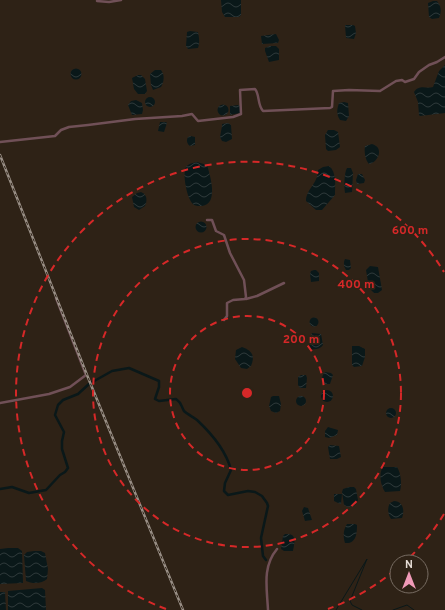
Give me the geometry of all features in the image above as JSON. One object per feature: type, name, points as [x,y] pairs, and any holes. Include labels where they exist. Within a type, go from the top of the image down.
[{"type":"street","points":[[97,1],[109,2],[121,0]]},
{"type":"street","points":[[0,142],[55,136],[61,130],[69,127],[135,118],[182,116],[192,114],[198,121],[233,117],[242,114],[240,90],[255,88],[263,111],[330,108],[332,107],[334,91],[380,91],[396,81],[402,80],[405,82],[414,79],[419,72],[445,57]]},
{"type":"street","points":[[207,220],[212,220],[216,231],[224,235],[229,251],[244,280],[245,299]]},
{"type":"street","points":[[224,320],[227,316],[227,303],[233,300],[257,296],[284,283]]},
{"type":"street","points":[[0,403],[70,387],[86,375],[56,298]]},
{"type":"street","points":[[268,610],[267,569],[273,554],[277,549]]},
{"type":"water","points":[[221,0],[241,0],[241,15],[239,17],[225,17],[222,12]]},
{"type":"water","points":[[437,1],[441,11],[439,18],[432,19],[429,17],[428,3]]},
{"type":"water","points":[[345,25],[355,26],[356,33],[354,39],[346,38]]},
{"type":"water","points":[[187,32],[198,32],[198,48],[188,49],[186,46]]},
{"type":"water","points":[[276,34],[279,40],[278,43],[262,44],[261,36]]},
{"type":"water","points":[[276,46],[279,49],[279,60],[269,62],[265,48]]},
{"type":"water","points":[[445,65],[445,113],[420,116],[418,102],[414,92],[420,87],[433,87],[439,71]]},
{"type":"water","points":[[74,69],[78,69],[80,70],[80,78],[74,79],[71,76],[71,72]]},
{"type":"water","points":[[155,70],[161,70],[164,78],[161,87],[153,90],[150,74]]},
{"type":"water","points":[[141,75],[145,79],[147,91],[145,94],[138,94],[134,89],[132,78]]},
{"type":"water","points":[[150,97],[155,102],[150,107],[145,102]]},
{"type":"water","points":[[136,100],[142,103],[142,114],[132,115],[128,105],[131,101]]},
{"type":"water","points":[[339,103],[348,103],[349,116],[346,121],[340,120],[337,114]]},
{"type":"water","points":[[223,104],[227,106],[229,110],[227,114],[223,116],[219,114],[217,110],[219,106]]},
{"type":"water","points":[[230,106],[240,106],[240,113],[230,115]]},
{"type":"water","points":[[160,122],[167,123],[164,132],[158,131]]},
{"type":"water","points":[[228,123],[231,125],[232,139],[226,142],[222,141],[220,137],[222,124]]},
{"type":"water","points":[[328,130],[338,132],[340,147],[336,150],[328,151],[326,149],[325,135]]},
{"type":"water","points":[[191,136],[195,137],[195,145],[190,146],[187,139]]},
{"type":"water","points":[[372,144],[378,148],[379,154],[378,158],[369,164],[365,155],[365,146]]},
{"type":"water","points":[[197,162],[207,165],[212,188],[210,200],[207,204],[202,206],[194,205],[191,202],[187,193],[185,181],[186,167]]},
{"type":"water","points":[[329,166],[334,175],[335,195],[322,210],[316,210],[306,201],[308,193],[316,179],[318,170]]},
{"type":"water","points":[[347,168],[351,168],[353,173],[352,192],[345,193],[344,184]]},
{"type":"water","points":[[358,174],[362,174],[365,180],[364,183],[357,184],[356,180]]},
{"type":"water","points":[[141,192],[146,196],[146,200],[145,206],[139,210],[134,207],[132,197]]},
{"type":"water","points":[[199,222],[203,222],[205,223],[205,231],[199,232],[196,229],[196,225]]},
{"type":"water","points":[[345,259],[350,260],[351,268],[349,270],[346,270],[345,268]]},
{"type":"water","points":[[370,266],[378,267],[382,290],[378,293],[374,293],[369,288],[366,270]]},
{"type":"water","points":[[314,270],[319,273],[319,281],[311,282],[310,274],[311,271]]},
{"type":"water","points":[[314,317],[319,322],[314,327],[309,322]]},
{"type":"water","points":[[312,333],[321,334],[323,345],[319,348],[310,349],[309,341]]},
{"type":"water","points":[[352,346],[359,346],[365,349],[365,357],[362,366],[354,367],[352,365]]},
{"type":"water","points":[[242,347],[249,350],[253,357],[251,366],[247,369],[241,368],[235,359],[236,350]]},
{"type":"water","points":[[325,372],[333,375],[330,384],[324,384],[322,380],[322,376]]},
{"type":"water","points":[[301,375],[306,375],[306,388],[300,388],[298,385],[298,377]]},
{"type":"water","points":[[327,390],[331,392],[333,396],[331,400],[327,402],[323,400],[321,396],[323,392]]},
{"type":"water","points":[[279,396],[281,404],[280,411],[276,413],[271,411],[269,406],[271,397]]},
{"type":"water","points":[[301,396],[306,401],[301,406],[296,401]]},
{"type":"water","points":[[389,408],[393,408],[395,409],[395,417],[389,418],[386,415],[386,411]]},
{"type":"water","points":[[328,427],[338,430],[337,435],[329,438],[325,437],[325,431]]},
{"type":"water","points":[[330,445],[339,446],[341,457],[337,459],[330,459],[328,447]]},
{"type":"water","points":[[383,467],[397,467],[401,479],[400,491],[385,492],[382,487],[381,480],[381,470]]},
{"type":"water","points":[[354,487],[356,489],[358,500],[355,505],[348,507],[344,505],[342,492],[343,489]]},
{"type":"water","points":[[334,494],[342,494],[341,504],[334,501]]},
{"type":"water","points":[[397,501],[402,507],[402,518],[391,519],[390,517],[388,507],[390,503]]},
{"type":"water","points":[[304,507],[308,508],[312,520],[305,521],[302,511]]},
{"type":"water","points":[[347,524],[357,525],[357,532],[352,542],[345,543],[344,534]]},
{"type":"water","points":[[285,534],[292,535],[294,538],[295,541],[293,551],[284,551],[281,549],[283,536]]},
{"type":"water","points":[[18,548],[22,551],[23,583],[0,584],[0,549]]},
{"type":"water","points":[[41,551],[45,553],[48,569],[47,579],[40,583],[26,581],[24,555],[27,552]]},
{"type":"water","points":[[42,588],[45,590],[46,610],[8,610],[8,591]]},
{"type":"water","points":[[0,592],[5,592],[6,610],[0,610]]},
{"type":"waterway","points":[[0,489],[12,487],[29,493],[46,490],[68,468],[62,449],[64,432],[55,415],[58,405],[63,400],[78,394],[89,384],[112,371],[129,368],[159,381],[159,387],[155,399],[159,401],[178,400],[184,411],[197,420],[218,443],[226,456],[231,470],[225,483],[224,491],[228,495],[248,491],[255,492],[262,496],[267,503],[268,506],[261,538],[263,556],[266,560]]},
{"type":"waterway","points":[[336,610],[367,559],[350,601],[352,605],[362,610]]},
{"type":"waterway","points":[[393,610],[407,605],[414,610]]},
{"type":"railway","points":[[0,155],[89,380],[183,610]]}]
